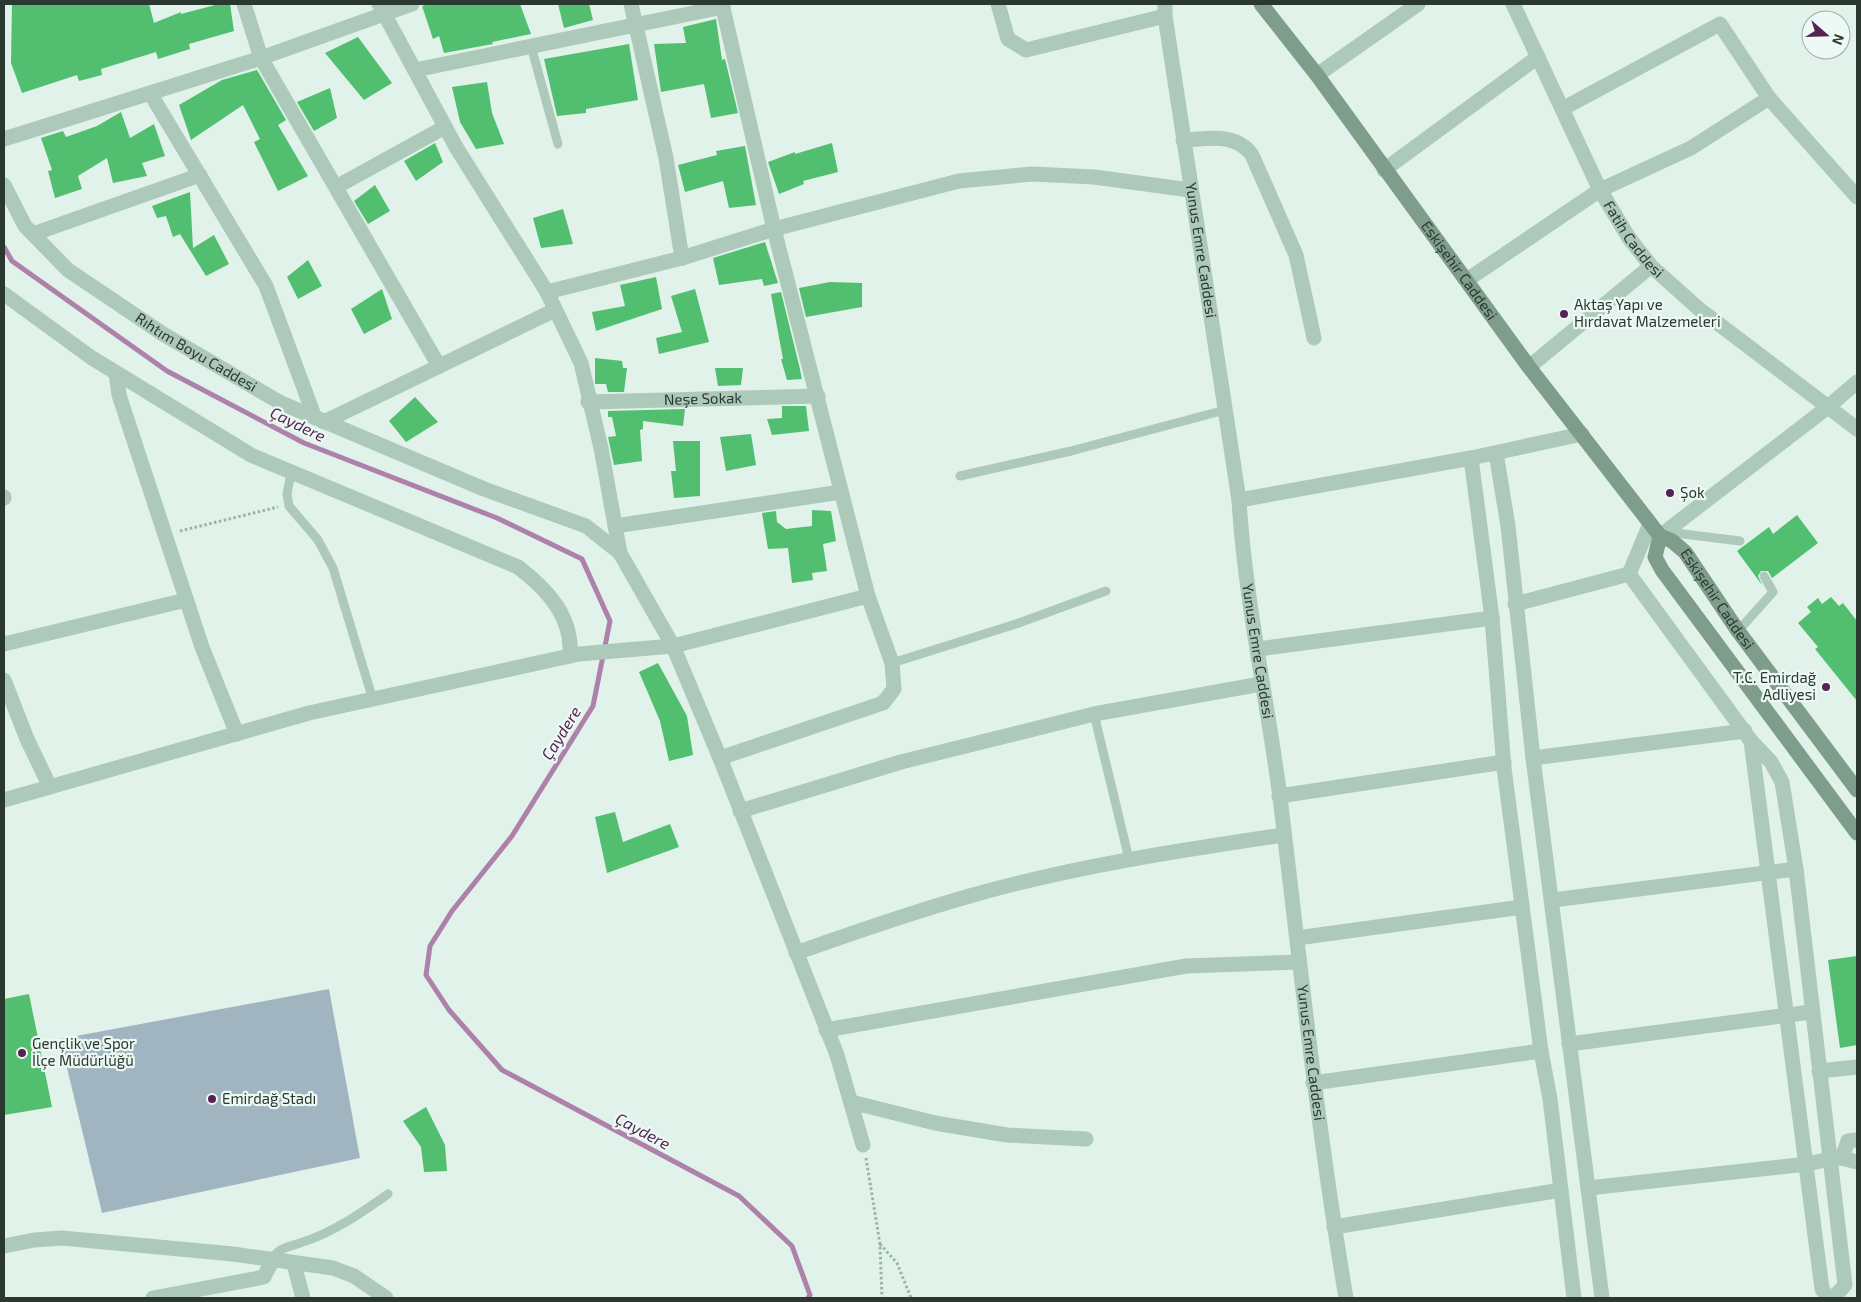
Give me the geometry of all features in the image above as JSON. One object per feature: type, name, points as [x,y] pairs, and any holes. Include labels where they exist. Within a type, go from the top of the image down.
[{"type":"main road","name":"Eskişehir Caddesi","points":[[1262,4],[1317,75],[1384,170],[1467,280],[1528,366],[1660,536],[1672,541],[1685,552],[1738,631],[1857,790]]},
{"type":"main road","name":"Eskişehir Caddesi","points":[[1660,536],[1655,557],[1662,570],[1857,833]]},
{"type":"street","points":[[244,4],[261,58],[439,366]]},
{"type":"street","points":[[4,139],[261,58],[381,9],[412,4]]},
{"type":"street","points":[[631,4],[637,23],[666,158],[682,258]]},
{"type":"street","points":[[998,4],[1008,39],[1026,50],[1165,10]]},
{"type":"street","points":[[1317,75],[1418,4]]},
{"type":"street","name":"Fatih Caddesi","points":[[1513,4],[1600,190],[1629,238],[1651,266],[1699,309],[1857,429]]},
{"type":"street","points":[[415,70],[723,5],[774,229],[868,596],[892,663],[894,689],[882,703],[720,758]]},
{"type":"street","points":[[381,9],[445,127],[546,292],[581,364],[588,402],[600,448],[620,553],[673,646],[720,758],[836,1054],[864,1145]]},
{"type":"street","name":"Yunus Emre Caddesi","points":[[1165,10],[1190,190],[1239,500],[1241,531],[1258,649],[1261,684],[1280,796],[1313,1083],[1346,1298]]},
{"type":"street","points":[[1562,109],[1720,24],[1769,98],[1857,197]]},
{"type":"street","points":[[1384,170],[1538,57]]},
{"type":"street","points":[[150,93],[266,286],[320,420],[439,366],[555,310]]},
{"type":"street","points":[[1467,280],[1600,190],[1691,148],[1769,98]]},
{"type":"street","points":[[336,187],[445,127]]},
{"type":"street","points":[[1183,140],[1235,140],[1247,148],[1252,155],[1296,255],[1314,338]]},
{"type":"street","points":[[546,292],[682,258],[774,229],[959,181],[1032,174],[1094,177],[1190,190]]},
{"type":"street","points":[[33,234],[200,176]]},
{"type":"street","name":"Rıhtım Boyu Caddesi","points":[[4,185],[25,226],[68,270],[163,334],[281,403],[484,490],[586,526],[620,553]]},
{"type":"street","points":[[1528,366],[1651,266]]},
{"type":"street","points":[[4,294],[92,358],[250,455],[518,568],[542,587],[560,610],[568,626],[575,655]]},
{"type":"street","points":[[116,372],[119,395],[186,600],[202,647],[237,734]]},
{"type":"street","points":[[1660,536],[1828,407],[1857,382]]},
{"type":"street","name":"Neşe Sokak","points":[[588,402],[818,396]]},
{"type":"street","points":[[1239,500],[1471,458],[1582,434]]},
{"type":"street","points":[[1496,453],[1508,526],[1533,758],[1602,1298]]},
{"type":"street","points":[[1471,458],[1492,618],[1504,762],[1574,1298]]},
{"type":"street","points":[[615,526],[841,492]]},
{"type":"street","points":[[1629,574],[1650,524]]},
{"type":"street","points":[[1515,604],[1629,574]]},
{"type":"street","points":[[1629,574],[1748,736],[1771,762],[1782,782],[1796,869],[1819,1071],[1836,1158],[1845,1285],[1834,1298]]},
{"type":"street","points":[[4,800],[308,714],[575,655],[627,648],[673,646],[868,596]]},
{"type":"street","points":[[4,644],[186,600]]},
{"type":"street","points":[[1258,649],[1492,618]]},
{"type":"street","points":[[4,680],[27,739],[50,787]]},
{"type":"street","points":[[740,811],[902,762],[1094,714],[1261,684]]},
{"type":"street","points":[[1533,758],[1748,736]]},
{"type":"street","points":[[1748,736],[1769,873],[1822,1289],[1828,1298]]},
{"type":"street","points":[[1280,796],[1504,762]]},
{"type":"street","points":[[796,954],[853,933],[984,892],[1129,859],[1283,835]]},
{"type":"street","points":[[1552,900],[1796,869]]},
{"type":"street","points":[[1297,938],[1522,906]]},
{"type":"street","points":[[826,1030],[1186,966],[1298,962]]},
{"type":"street","points":[[1569,1044],[1811,1012]]},
{"type":"street","points":[[1313,1083],[1541,1051]]},
{"type":"street","points":[[1819,1071],[1857,1067]]},
{"type":"street","points":[[851,1102],[935,1123],[1007,1135],[1086,1139]]},
{"type":"street","points":[[1836,1158],[1848,1141],[1857,1140]]},
{"type":"street","points":[[1588,1188],[1807,1164],[1836,1158],[1857,1162]]},
{"type":"street","points":[[1334,1227],[1561,1190]]},
{"type":"street","points":[[4,1246],[34,1240],[62,1238],[233,1254],[344,1272],[364,1282],[386,1298]]},
{"type":"street","points":[[153,1298],[264,1277],[272,1260]]},
{"type":"street","points":[[294,1264],[303,1298]]},
{"type":"lane","points":[[531,46],[558,144]]},
{"type":"lane","points":[[960,476],[1071,451],[1225,410]]},
{"type":"lane","points":[[291,473],[287,494],[288,506],[318,540],[334,568],[372,700]]},
{"type":"lane","points":[[1660,536],[1675,533],[1740,541]]},
{"type":"lane","points":[[1738,631],[1773,592],[1764,576]]},
{"type":"lane","points":[[892,663],[999,630],[1106,591]]},
{"type":"lane","points":[[1094,714],[1129,859]]},
{"type":"lane","points":[[272,1260],[278,1251],[311,1240],[350,1220],[388,1194]]},
{"type":"path","points":[[166,538],[180,531],[207,523],[288,506]]},
{"type":"path","points":[[864,1145],[880,1244],[882,1298]]},
{"type":"path","points":[[880,1244],[897,1262],[911,1298]]},
{"type":"shaded area","name":"Emirdağ Stadı","points":[[329,989],[360,1158],[102,1213],[60,1039]]},
{"type":"building","points":[[12,4],[149,4],[154,23],[181,12],[181,14],[219,4],[230,4],[234,31],[189,44],[190,49],[158,59],[156,52],[101,69],[102,75],[79,81],[77,75],[22,93],[11,63]]},
{"type":"building","points":[[429,4],[520,4],[531,34],[492,42],[493,44],[444,53],[439,36],[433,39],[422,6]]},
{"type":"building","points":[[558,4],[589,4],[593,20],[564,28]]},
{"type":"building","points":[[716,19],[722,60],[725,59],[738,113],[711,118],[704,84],[661,92],[654,44],[686,43],[683,27]]},
{"type":"building","points":[[358,37],[392,83],[364,100],[325,53]]},
{"type":"building","points":[[629,44],[638,100],[586,109],[586,113],[557,116],[544,59]]},
{"type":"building","points":[[257,70],[286,120],[278,125],[308,176],[278,191],[254,142],[260,139],[243,105],[191,140],[179,105],[222,80]]},
{"type":"building","points":[[487,82],[492,113],[504,144],[476,149],[460,122],[452,87]]},
{"type":"building","points":[[330,88],[337,118],[314,131],[297,102]]},
{"type":"building","points":[[121,112],[130,138],[154,124],[165,156],[142,163],[147,176],[113,183],[107,158],[78,176],[82,189],[55,198],[48,171],[52,170],[41,138],[63,131],[66,137],[97,126]]},
{"type":"building","points":[[435,143],[443,162],[416,181],[404,161]]},
{"type":"building","points":[[832,143],[838,172],[803,181],[804,184],[779,194],[768,162],[795,152],[795,154]]},
{"type":"building","points":[[745,146],[756,205],[729,208],[723,181],[685,192],[678,165],[717,155],[716,151]]},
{"type":"building","points":[[375,185],[390,211],[368,224],[354,201]]},
{"type":"building","points":[[190,192],[193,248],[214,235],[229,264],[206,276],[180,234],[173,237],[166,216],[157,218],[152,206]]},
{"type":"building","points":[[563,209],[573,244],[541,248],[533,218]]},
{"type":"building","points":[[765,242],[778,283],[764,286],[762,279],[719,285],[713,258]]},
{"type":"building","points":[[308,260],[322,286],[298,299],[287,277]]},
{"type":"building","points":[[656,277],[662,309],[596,331],[592,312],[625,306],[620,285]]},
{"type":"building","points":[[830,282],[862,283],[862,307],[806,317],[799,288]]},
{"type":"building","points":[[382,289],[392,319],[364,334],[351,309]]},
{"type":"building","points":[[695,289],[709,342],[659,354],[656,338],[682,332],[671,296]]},
{"type":"building","points":[[781,292],[802,379],[787,380],[781,359],[783,359],[771,294]]},
{"type":"building","points":[[595,358],[622,361],[623,368],[627,368],[624,392],[608,392],[606,384],[595,384]]},
{"type":"building","points":[[715,368],[743,368],[741,385],[718,386]]},
{"type":"building","points":[[415,397],[438,422],[406,442],[389,421]]},
{"type":"building","points":[[782,406],[806,406],[809,431],[772,435],[767,419],[782,418]]},
{"type":"building","points":[[685,409],[683,426],[643,421],[643,429],[640,430],[642,461],[614,465],[608,437],[616,436],[612,417],[608,417],[608,411]]},
{"type":"building","points":[[751,434],[756,465],[726,471],[720,437]]},
{"type":"building","points":[[673,441],[700,441],[700,496],[674,498],[671,471],[676,471]]},
{"type":"building","points":[[812,510],[831,511],[836,541],[823,544],[827,571],[812,573],[813,580],[792,583],[788,548],[768,549],[762,513],[776,511],[777,522],[786,529],[812,526]]},
{"type":"building","points":[[1797,515],[1818,543],[1772,578],[1768,571],[1761,571],[1758,576],[1762,585],[1737,551],[1769,527],[1773,534]]},
{"type":"building","name":"T.C. Emirdağ Adliyesi","points":[[1831,597],[1839,606],[1843,603],[1857,621],[1857,701],[1815,649],[1818,647],[1798,623],[1811,612],[1807,607],[1818,598],[1822,604]]},
{"type":"building","points":[[658,663],[687,716],[693,755],[669,761],[660,721],[639,672]]},
{"type":"building","points":[[615,812],[623,842],[670,824],[679,847],[607,873],[595,817]]},
{"type":"building","points":[[1857,956],[1857,1045],[1840,1048],[1828,960]]},
{"type":"building","name":"Gençlik ve Spor İlçe Müdürlüğü","points":[[29,994],[52,1107],[4,1115],[4,999]]},
{"type":"building","points":[[426,1107],[445,1145],[447,1171],[424,1172],[421,1147],[403,1121]]},
{"type":"waterway","name":"Çaydere","points":[[4,247],[12,261],[167,371],[304,443],[497,518],[582,559],[610,621],[593,706],[512,836],[452,911],[430,946],[426,975],[449,1010],[502,1070],[739,1196],[792,1246],[810,1295],[808,1298]]},
{"type":"place","name":"Aktaş Yapı ve Hırdavat Malzemeleri","points":[[1564,314]]},
{"type":"place","name":"Şok","points":[[1670,493]]},
{"type":"place","name":"T.C. Emirdağ Adliyesi","points":[[1826,687]]},
{"type":"place","name":"Gençlik ve Spor İlçe Müdürlüğü","points":[[22,1053]]},
{"type":"place","name":"Emirdağ Stadı","points":[[212,1099]]}]
